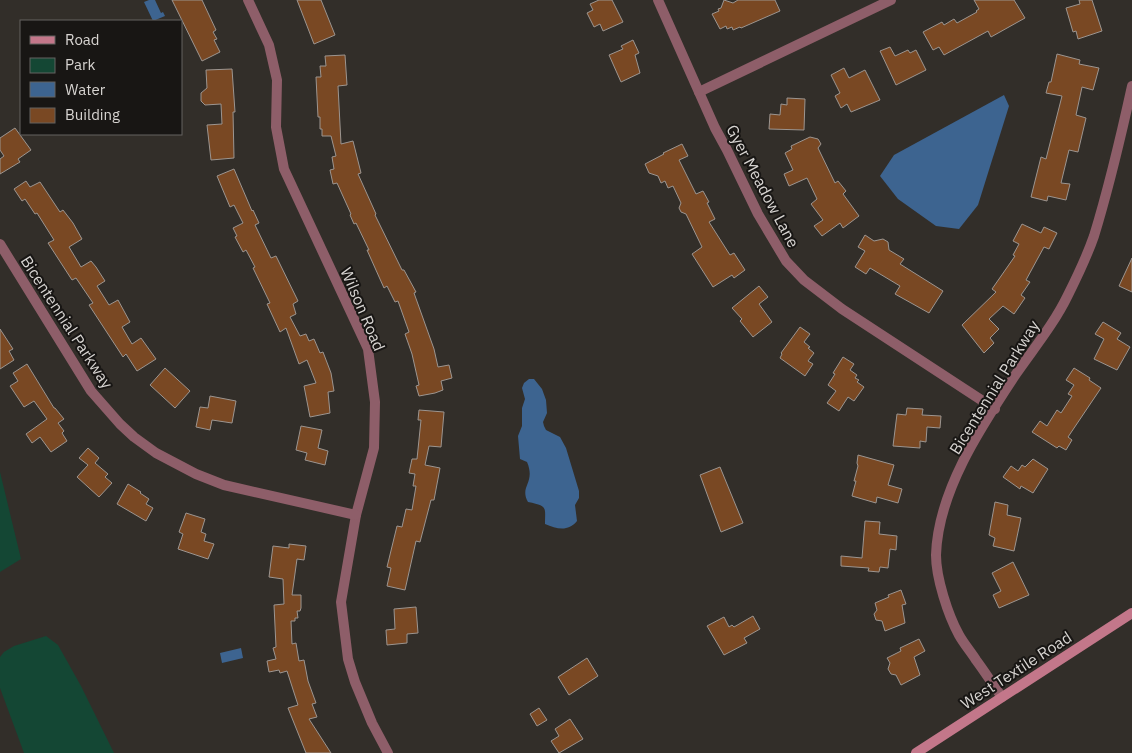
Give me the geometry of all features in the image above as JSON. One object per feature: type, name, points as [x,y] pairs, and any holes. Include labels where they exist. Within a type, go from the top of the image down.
[{"type":"main road","name":"West Textile Road","points":[[916,753],[1132,613]]},
{"type":"street","name":"Wilson Road","points":[[248,0],[269,45],[277,80],[276,126],[284,169],[368,349],[375,402],[374,448],[356,515],[342,602],[348,660],[372,723],[388,753]]},
{"type":"street","name":"Gyer Meadow Lane","points":[[658,0],[715,128],[728,150],[758,214],[786,261],[804,280],[842,309],[995,408]]},
{"type":"street","points":[[699,92],[891,0]]},
{"type":"street","name":"Bicentennial Parkway","points":[[1002,698],[959,636],[942,591],[936,557],[940,525],[948,497],[960,468],[995,408],[1067,297],[1093,238],[1122,133],[1132,86]]},
{"type":"street","name":"Bicentennial Parkway","points":[[0,244],[91,391],[120,424],[156,453],[196,474],[224,485],[356,515]]},
{"type":"green space","points":[[0,472],[21,559],[0,572]]},
{"type":"green space","points":[[46,636],[58,645],[81,686],[114,753],[24,753],[0,688],[0,657],[14,646]]},
{"type":"water","points":[[155,0],[161,13],[163,12],[165,16],[153,20],[144,2]]},
{"type":"water","points":[[1004,95],[1009,106],[978,205],[959,229],[936,226],[898,199],[880,176],[894,155]]},
{"type":"water","points":[[529,379],[534,379],[542,389],[546,400],[547,413],[543,422],[544,426],[546,430],[560,437],[566,448],[579,491],[579,498],[575,505],[577,521],[570,527],[558,528],[545,524],[544,508],[528,502],[526,497],[525,492],[530,475],[527,462],[520,459],[518,436],[522,426],[522,408],[525,399],[522,388]]},
{"type":"water","points":[[241,648],[243,658],[222,663],[220,653]]},
{"type":"building","points":[[172,0],[202,0],[216,30],[213,32],[217,39],[214,40],[220,52],[202,61]]},
{"type":"building","points":[[297,0],[321,0],[335,35],[314,44]]},
{"type":"building","points":[[599,0],[612,0],[623,22],[603,31],[600,24],[594,27],[587,13],[593,10],[590,4]]},
{"type":"building","points":[[724,0],[733,3],[738,0],[775,0],[780,11],[741,28],[733,30],[732,27],[727,29],[726,26],[720,29],[712,14],[719,11],[718,9],[721,8]]},
{"type":"building","points":[[974,0],[1014,0],[1025,18],[991,37],[988,31],[944,55],[939,47],[933,50],[923,32],[942,22],[944,25],[954,19],[957,23],[977,12],[979,9]]},
{"type":"building","points":[[1079,0],[1092,0],[1102,31],[1078,39],[1076,31],[1073,32],[1066,8],[1080,4]]},
{"type":"building","points":[[633,40],[639,53],[635,55],[640,73],[621,82],[609,55],[623,49],[621,46]]},
{"type":"building","points":[[890,47],[895,56],[908,50],[910,53],[916,50],[926,70],[896,85],[880,51]]},
{"type":"building","points":[[1057,54],[1080,60],[1079,64],[1099,68],[1093,90],[1082,87],[1076,115],[1086,118],[1078,152],[1069,150],[1061,183],[1070,184],[1066,200],[1048,196],[1047,201],[1031,197],[1041,157],[1046,159],[1062,96],[1046,93],[1049,82],[1051,82]]},
{"type":"building","points":[[345,55],[347,85],[338,86],[341,144],[353,141],[361,173],[358,174],[375,215],[402,270],[404,270],[416,292],[414,293],[434,349],[438,367],[449,365],[452,378],[441,381],[443,390],[435,393],[419,396],[416,386],[419,385],[412,354],[405,334],[409,332],[398,301],[395,302],[387,286],[384,288],[367,250],[369,250],[356,223],[354,224],[337,183],[333,184],[330,170],[334,169],[332,157],[336,156],[331,136],[322,136],[322,129],[320,129],[316,77],[321,77],[320,66],[326,66],[325,56]]},
{"type":"building","points":[[844,68],[849,78],[865,70],[880,100],[851,112],[847,104],[841,108],[835,96],[840,93],[831,75]]},
{"type":"building","points":[[232,69],[235,112],[233,112],[234,158],[211,160],[207,125],[222,124],[221,104],[205,105],[201,101],[201,93],[207,88],[206,70]]},
{"type":"building","points":[[787,98],[805,99],[804,130],[769,129],[770,114],[780,115],[781,104],[787,105]]},
{"type":"building","points":[[15,128],[31,150],[18,159],[20,162],[0,174],[0,159],[4,156],[0,150],[0,138]]},
{"type":"building","points":[[810,137],[818,139],[821,144],[818,148],[835,183],[838,181],[846,191],[843,194],[859,216],[843,228],[840,223],[822,236],[814,226],[823,220],[811,204],[817,199],[807,178],[789,186],[784,174],[793,170],[785,153],[792,149],[791,146]]},
{"type":"building","points":[[682,144],[688,156],[679,160],[696,194],[703,191],[709,202],[707,203],[715,219],[709,222],[730,255],[734,253],[745,270],[734,278],[732,275],[713,287],[692,254],[702,247],[686,214],[681,212],[679,208],[681,203],[673,186],[668,188],[665,181],[661,183],[658,176],[649,173],[645,164]]},
{"type":"building","points":[[234,169],[259,223],[255,225],[271,258],[276,256],[298,301],[293,304],[296,314],[290,317],[300,336],[306,334],[309,341],[314,339],[320,353],[323,352],[331,373],[334,391],[328,392],[330,413],[310,417],[304,386],[316,383],[307,360],[299,364],[286,328],[280,332],[267,304],[270,303],[253,268],[255,267],[246,250],[243,252],[235,237],[237,236],[233,228],[243,223],[234,205],[230,207],[217,176]]},
{"type":"building","points":[[26,181],[30,187],[40,182],[60,212],[63,210],[73,223],[82,239],[69,247],[81,267],[91,261],[96,267],[105,281],[97,286],[109,305],[118,300],[130,322],[122,327],[132,344],[141,338],[156,359],[137,371],[126,354],[123,357],[89,305],[93,303],[76,278],[72,280],[48,243],[54,240],[37,213],[35,214],[25,199],[22,201],[14,189]]},
{"type":"building","points":[[1022,224],[1041,233],[1044,227],[1057,233],[1049,249],[1044,247],[1026,280],[1030,282],[1021,295],[1025,298],[1014,314],[1003,306],[989,319],[999,329],[990,338],[994,343],[984,353],[962,325],[996,292],[992,289],[1015,256],[1013,255],[1019,244],[1013,241]]},
{"type":"building","points":[[865,235],[874,241],[883,239],[888,242],[889,250],[904,259],[900,264],[943,291],[929,313],[895,294],[900,286],[870,268],[866,274],[855,267],[865,251],[858,247]]},
{"type":"building","points":[[1132,258],[1132,292],[1119,286]]},
{"type":"building","points":[[759,286],[768,297],[759,304],[772,322],[753,337],[740,321],[742,319],[732,308]]},
{"type":"building","points":[[1103,322],[1121,333],[1117,339],[1130,347],[1117,370],[1094,359],[1104,339],[1095,334]]},
{"type":"building","points":[[800,327],[810,334],[804,342],[814,353],[808,361],[813,364],[805,376],[780,358],[781,353]]},
{"type":"building","points":[[0,329],[13,349],[9,351],[14,360],[0,369]]},
{"type":"building","points":[[843,357],[854,364],[850,370],[857,375],[855,378],[859,380],[857,382],[864,387],[854,401],[848,397],[839,411],[827,403],[836,391],[828,385]]},
{"type":"building","points":[[27,364],[54,408],[64,419],[58,423],[64,431],[62,433],[67,441],[51,452],[40,437],[32,443],[26,434],[47,419],[34,401],[24,407],[10,386],[18,381],[13,373]]},
{"type":"building","points":[[165,368],[190,391],[175,408],[150,385]]},
{"type":"building","points":[[1074,368],[1101,388],[1068,437],[1072,440],[1066,450],[1059,446],[1057,448],[1032,432],[1040,421],[1047,426],[1057,410],[1061,413],[1072,396],[1068,394],[1074,385],[1066,380]]},
{"type":"building","points":[[210,396],[236,401],[232,423],[212,420],[210,430],[196,427],[200,407],[208,408]]},
{"type":"building","points":[[907,408],[923,409],[922,415],[941,416],[940,428],[927,427],[926,442],[920,441],[920,448],[893,446],[897,414],[906,415]]},
{"type":"building","points":[[419,410],[444,412],[441,447],[429,446],[425,465],[440,468],[434,500],[431,500],[420,542],[416,541],[405,590],[387,586],[391,568],[387,567],[397,526],[402,527],[406,509],[412,510],[416,486],[413,486],[415,474],[409,473],[412,459],[417,459],[421,420],[418,420]]},
{"type":"building","points":[[301,426],[322,430],[318,448],[328,451],[325,465],[305,460],[307,453],[296,450]]},
{"type":"building","points":[[88,448],[99,458],[95,463],[108,474],[105,477],[112,483],[99,497],[77,477],[88,465],[79,458]]},
{"type":"building","points":[[858,455],[894,465],[888,485],[902,489],[898,503],[877,497],[876,503],[852,496],[856,481],[854,481],[858,466]]},
{"type":"building","points":[[1033,459],[1048,469],[1033,493],[1021,486],[1020,489],[1003,477],[1011,466],[1018,471],[1022,465],[1025,467]]},
{"type":"building","points":[[720,467],[743,523],[721,532],[700,475]]},
{"type":"building","points":[[128,484],[149,499],[146,504],[153,508],[146,521],[117,504]]},
{"type":"building","points":[[995,502],[1008,505],[1007,515],[1021,518],[1014,551],[993,546],[995,538],[989,535]]},
{"type":"building","points":[[186,513],[205,519],[201,532],[206,534],[204,541],[214,544],[208,559],[178,549],[183,534],[179,532]]},
{"type":"building","points":[[865,521],[880,522],[879,534],[897,536],[896,550],[890,549],[888,568],[880,567],[879,572],[868,571],[869,568],[841,566],[841,556],[862,558]]},
{"type":"building","points":[[289,544],[306,546],[304,560],[297,559],[292,595],[301,595],[301,608],[300,611],[297,611],[298,618],[295,618],[295,621],[291,621],[292,644],[296,643],[299,661],[304,660],[308,681],[316,703],[312,704],[317,717],[309,719],[331,753],[306,753],[288,708],[298,705],[287,671],[280,673],[279,670],[269,672],[267,661],[276,659],[273,648],[276,647],[274,605],[284,604],[283,579],[269,577],[273,546],[289,548]]},
{"type":"building","points":[[1013,562],[1029,595],[999,608],[993,595],[1001,591],[992,573]]},
{"type":"building","points":[[901,590],[906,604],[902,605],[905,623],[885,631],[882,621],[876,620],[874,614],[877,610],[875,603]]},
{"type":"building","points":[[416,607],[418,633],[407,634],[407,643],[387,645],[386,630],[395,629],[394,609]]},
{"type":"building","points":[[753,616],[760,629],[744,638],[747,643],[724,655],[707,626],[724,617],[729,627],[732,625],[734,627]]},
{"type":"building","points":[[919,639],[925,651],[914,657],[920,675],[901,685],[896,675],[891,674],[888,669],[890,663],[887,658],[901,651],[900,648]]},
{"type":"building","points":[[587,658],[598,676],[569,695],[558,677]]},
{"type":"building","points":[[539,708],[547,720],[537,726],[530,714]]},
{"type":"building","points":[[570,719],[583,739],[559,753],[551,741],[559,736],[555,729]]}]
